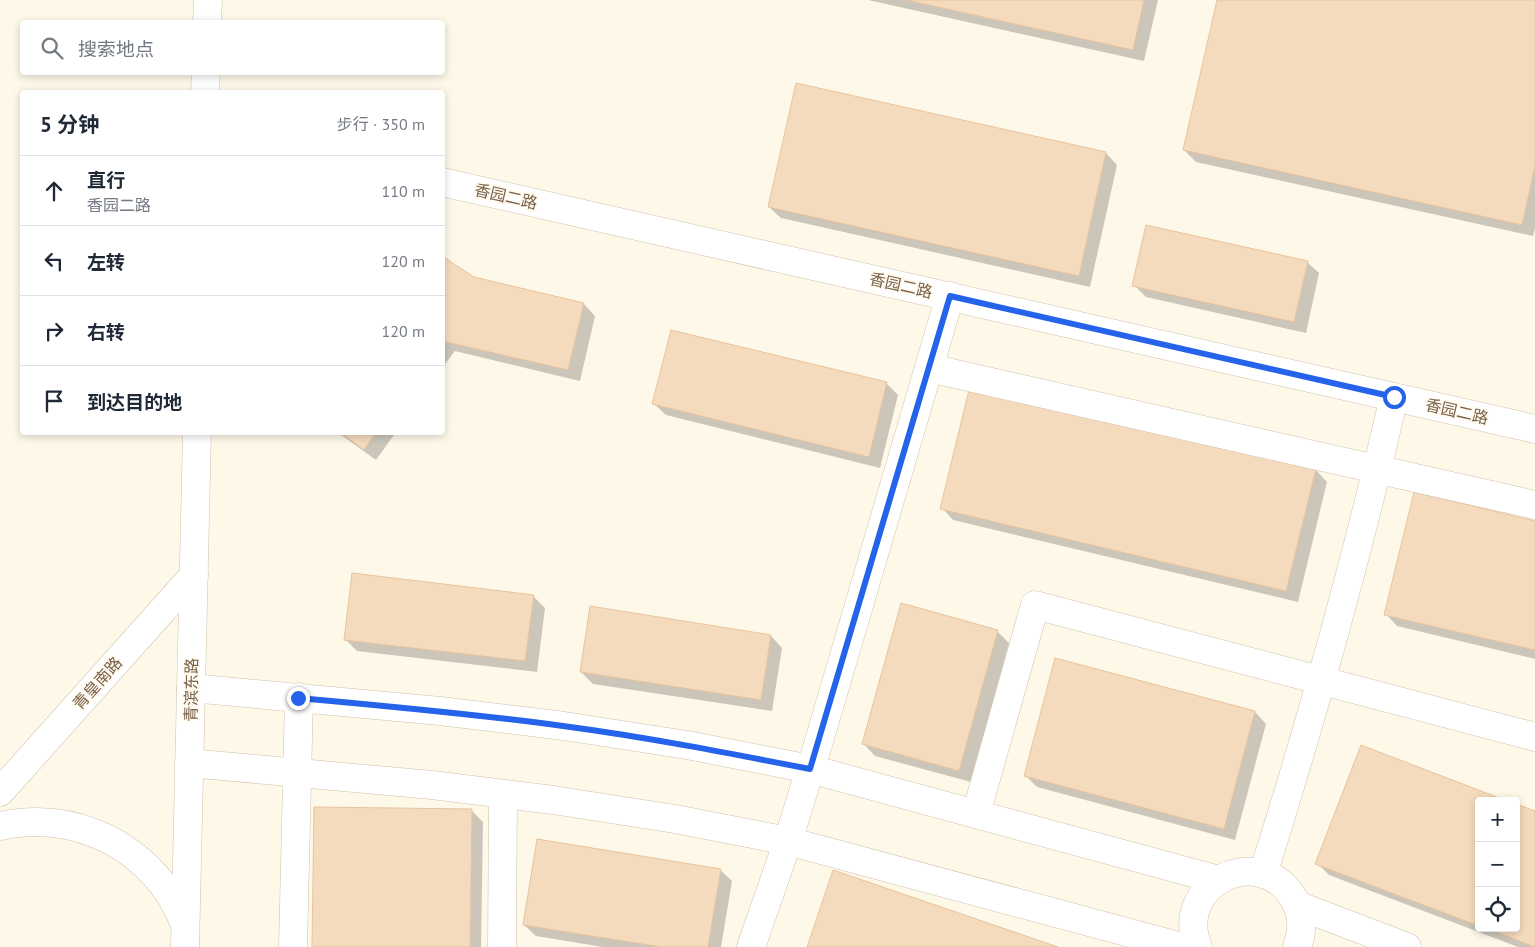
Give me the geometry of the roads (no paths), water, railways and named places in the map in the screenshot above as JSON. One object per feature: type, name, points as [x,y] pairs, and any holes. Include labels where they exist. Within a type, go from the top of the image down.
[{"type":"street","points":[[207,20],[208,0]]},
{"type":"street","points":[[205,90],[206,75]]},
{"type":"street","name":"香园二路","points":[[445,183],[1535,429]]},
{"type":"street","points":[[751,947],[788,841],[950,296]]},
{"type":"street","points":[[929,368],[1535,505]]},
{"type":"street","points":[[1263,874],[1322,681],[1394,397]]},
{"type":"street","name":"青滨东路","points":[[185,936],[197,435]]},
{"type":"street","name":"青皇南路","points":[[0,792],[194,575]]},
{"type":"street","points":[[976,814],[1035,605],[1535,737]]},
{"type":"street","points":[[191,688],[440,711],[564,726],[688,745],[810,769],[1219,880]]},
{"type":"street","points":[[293,947],[298,698]]},
{"type":"street","points":[[189,763],[432,785],[554,800],[675,819],[788,841],[1182,947]]},
{"type":"street","points":[[502,947],[503,794]]},
{"type":"street","points":[[0,826],[21,822],[56,822],[90,831],[121,846],[148,867],[170,894],[185,936]]},
{"type":"street","points":[[1198,947],[1194,939],[1193,926],[1194,912],[1199,900],[1208,888],[1219,880],[1240,872],[1263,874],[1278,881],[1290,891],[1301,918],[1301,932],[1297,947]]},
{"type":"street","points":[[1297,905],[1407,947]]}]
